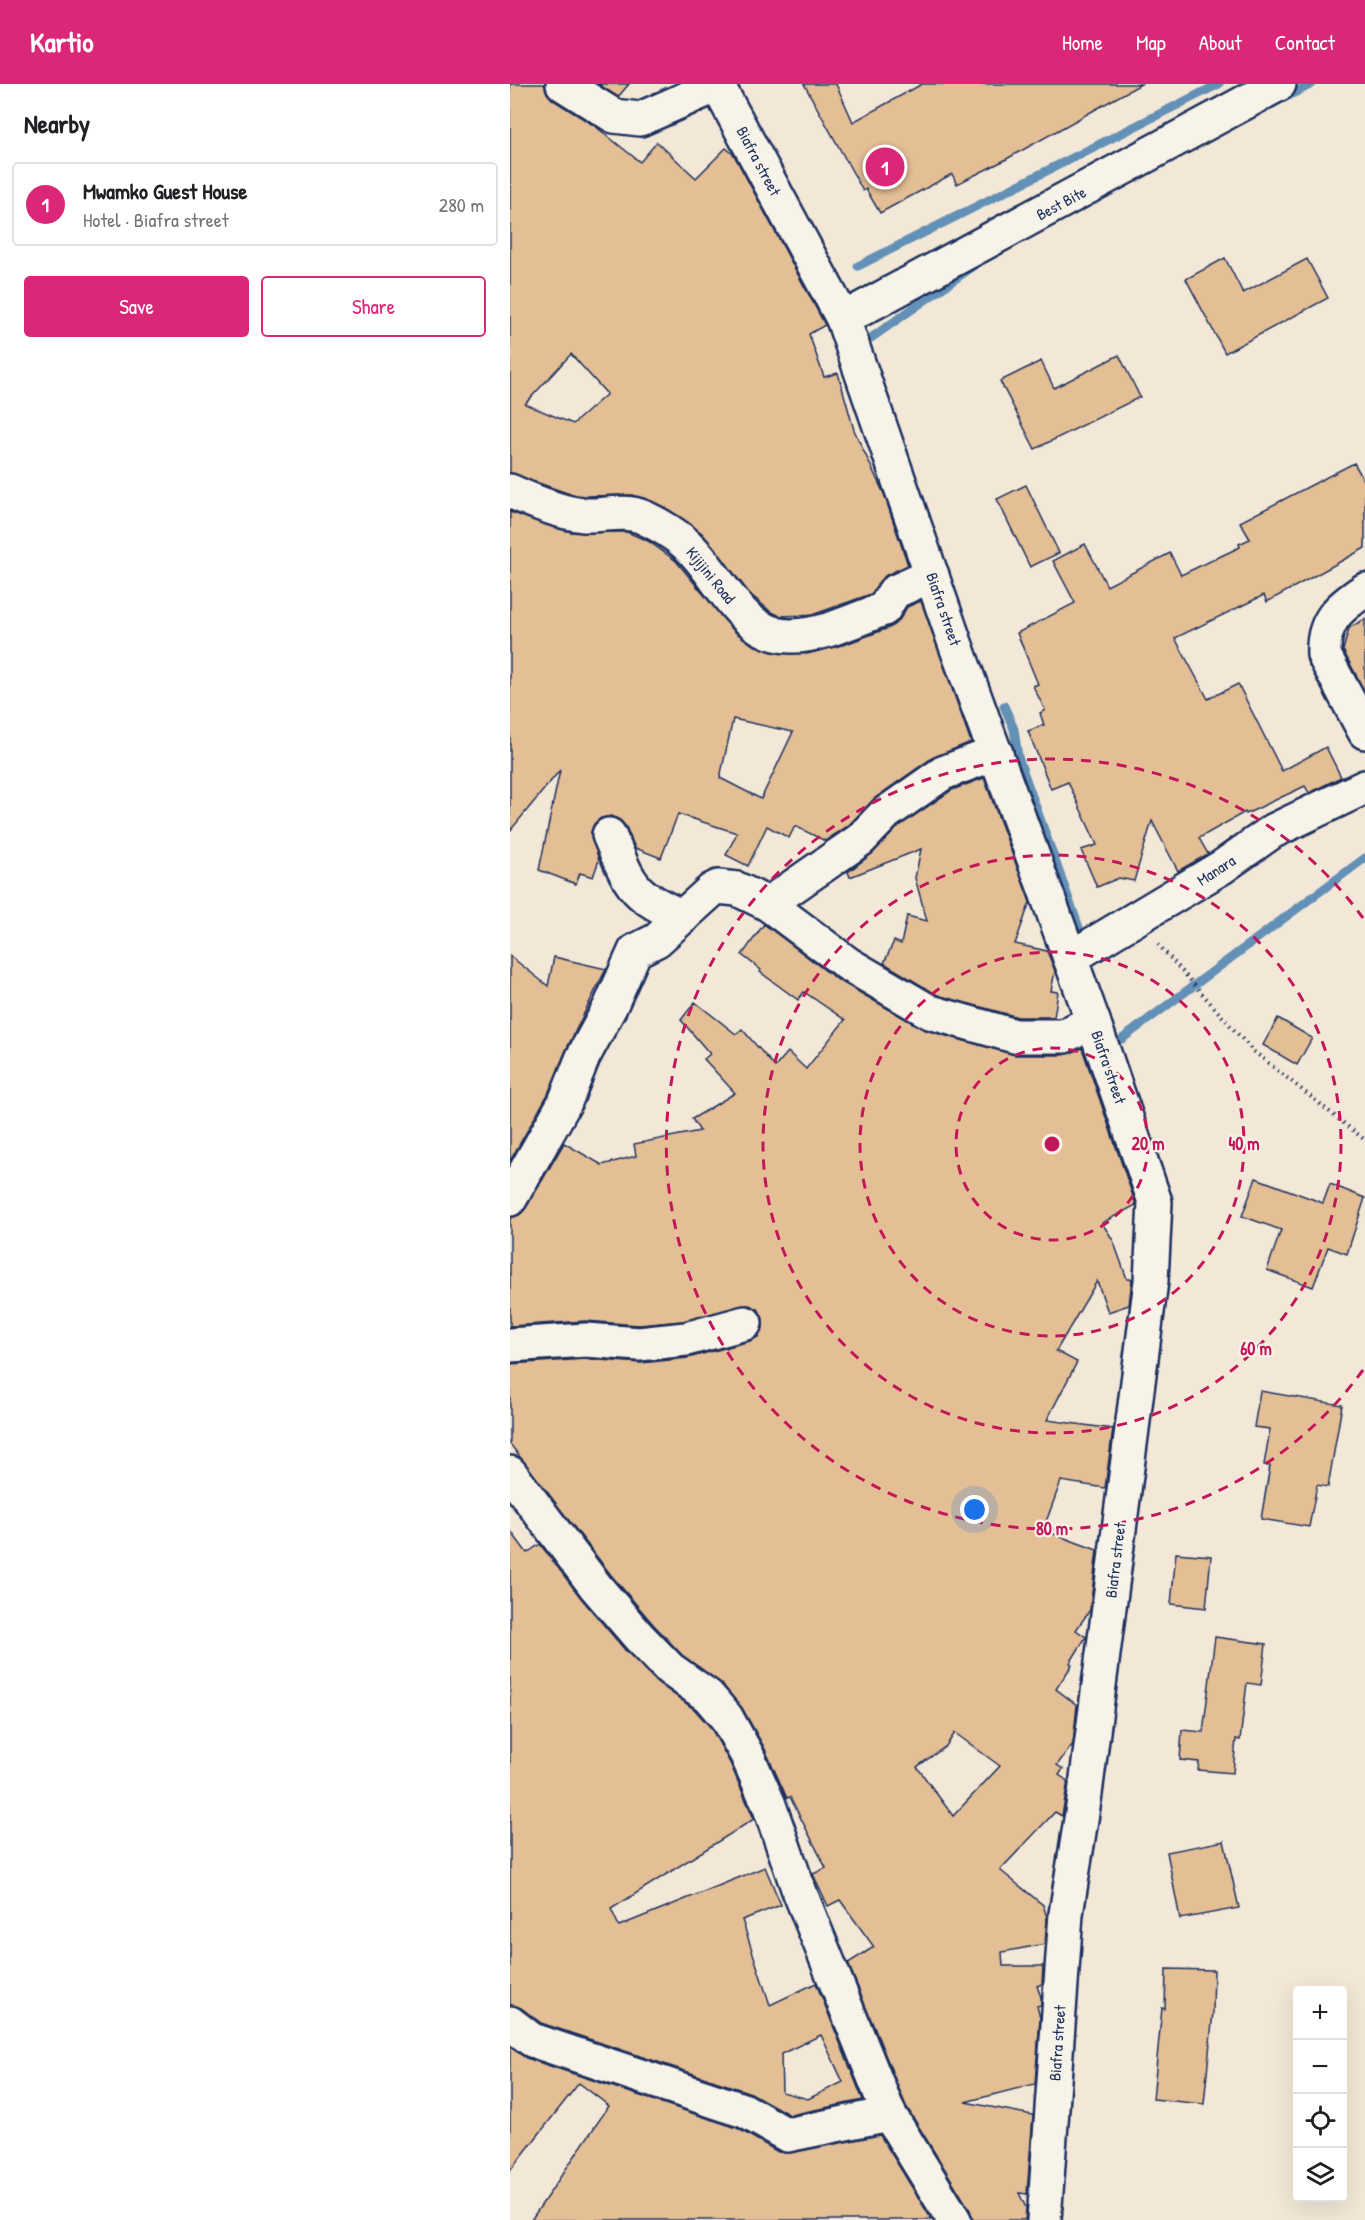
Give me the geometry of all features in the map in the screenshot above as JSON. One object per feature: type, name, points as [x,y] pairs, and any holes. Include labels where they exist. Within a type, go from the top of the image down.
[{"type":"street","points":[[563,84],[614,116],[640,119],[719,84]]},
{"type":"street","name":"Biafra street","points":[[719,84],[843,319],[932,575],[1093,1021],[1155,1202],[1151,1281],[1085,1794],[1066,1914],[1044,2220]]},
{"type":"street","name":"Best Bite","points":[[843,319],[1279,84]]},
{"type":"street","name":"Kijijini Road","points":[[510,491],[582,515],[621,513],[640,515],[668,530],[697,555],[723,592],[742,612],[760,627],[775,634],[792,636],[813,633],[884,609],[894,592],[932,575]]},
{"type":"street","points":[[1365,590],[1341,606],[1332,616],[1323,641],[1324,654],[1365,732]]},
{"type":"street","points":[[768,904],[860,840],[872,831],[886,813],[943,773],[996,753]]},
{"type":"street","name":"Manara","points":[[1070,958],[1222,867],[1273,831],[1365,787]]},
{"type":"street","points":[[609,835],[638,894],[652,904],[683,917]]},
{"type":"street","points":[[510,1199],[561,1110],[583,1056],[610,1007],[635,951],[657,940],[704,896],[718,887],[737,889],[768,904],[848,964],[930,1012],[1015,1036],[1064,1036],[1093,1021]]},
{"type":"street","points":[[510,1346],[586,1340],[639,1344],[686,1339],[745,1323]]},
{"type":"street","points":[[510,1473],[596,1587],[639,1637],[670,1669],[708,1696],[726,1717],[747,1755],[769,1805],[798,1888],[889,2114],[954,2220]]},
{"type":"street","points":[[510,2023],[532,2040],[745,2111],[787,2135],[889,2114]]},
{"type":"path","points":[[1136,919],[1252,1050],[1365,1140]]},
{"type":"building","points":[[510,84],[544,84],[553,100],[595,126],[640,162],[657,142],[696,178],[726,148],[734,155],[825,325],[809,334],[824,377],[838,373],[854,430],[884,494],[908,565],[886,575],[871,594],[812,615],[780,616],[770,611],[750,594],[702,533],[666,508],[632,495],[570,494],[510,473]],"holes":[[[571,354],[607,394],[573,424],[525,404]]]},
{"type":"building","points":[[598,84],[629,84],[618,97]]},
{"type":"building","points":[[804,84],[836,84],[853,122],[922,84],[1141,84],[957,184],[952,174],[880,213],[866,189],[863,191]]},
{"type":"building","points":[[1225,258],[1243,293],[1307,259],[1328,298],[1225,353],[1186,279]]},
{"type":"building","points":[[1119,355],[1140,397],[1035,449],[1000,381],[1041,361],[1054,388]]},
{"type":"building","points":[[1354,463],[1365,482],[1365,548],[1267,602],[1264,595],[1175,638],[1208,699],[1238,684],[1282,771],[1326,747],[1341,777],[1309,793],[1305,786],[1246,814],[1245,812],[1199,838],[1208,854],[1178,871],[1152,821],[1134,881],[1119,878],[1097,887],[1081,850],[1097,845],[1068,782],[1051,789],[1028,731],[1044,725],[1040,713],[1045,710],[1033,686],[1038,684],[1017,633],[1075,603],[1053,561],[1085,544],[1107,586],[1170,553],[1181,575],[1240,547],[1239,544],[1250,539],[1240,522]]},
{"type":"building","points":[[1026,485],[1059,553],[1030,567],[997,499]]},
{"type":"building","points":[[510,512],[571,532],[627,532],[648,541],[676,561],[734,631],[753,645],[773,652],[807,654],[846,644],[891,627],[900,619],[907,607],[921,601],[971,742],[932,758],[875,798],[848,826],[825,841],[795,826],[789,838],[767,826],[748,866],[726,855],[737,833],[678,814],[661,858],[635,848],[626,827],[620,820],[611,816],[601,818],[594,824],[591,832],[599,860],[593,877],[580,873],[576,884],[539,870],[560,770],[510,831]],"holes":[[[733,719],[793,732],[761,799],[720,778]]]},
{"type":"building","points":[[1365,619],[1365,692],[1343,650],[1349,628]]},
{"type":"building","points":[[984,778],[1030,902],[1015,944],[1047,951],[1055,971],[1051,991],[1058,992],[1054,1017],[1018,1017],[937,995],[884,963],[894,941],[901,944],[907,916],[927,921],[915,878],[921,849],[850,877],[848,872],[873,853],[898,827],[952,790]]},
{"type":"building","points":[[764,924],[838,980],[925,1030],[1015,1055],[1064,1055],[1082,1048],[1136,1205],[1102,1223],[1113,1240],[1127,1279],[1132,1279],[1129,1305],[1108,1312],[1097,1281],[1056,1351],[1077,1362],[1047,1420],[1113,1429],[1105,1488],[1061,1481],[1043,1530],[1097,1550],[1090,1610],[1076,1630],[1086,1637],[1070,1663],[1072,1665],[1056,1689],[1077,1705],[1073,1744],[1057,1765],[1063,1769],[1059,1775],[1068,1781],[1062,1816],[1055,1812],[1000,1870],[1043,1905],[1047,1917],[1045,1944],[1002,1952],[1003,1966],[1043,1966],[1042,1984],[1037,1986],[1041,2005],[1037,2006],[1040,2018],[1035,2084],[965,2102],[1033,2115],[1027,2194],[1019,2193],[1026,2208],[1025,2220],[973,2220],[970,2210],[906,2106],[848,1963],[874,1947],[840,1900],[828,1906],[813,1874],[826,1868],[790,1797],[787,1798],[764,1747],[742,1708],[722,1684],[682,1655],[653,1624],[611,1575],[510,1444],[510,1364],[586,1359],[641,1363],[688,1358],[750,1341],[758,1337],[763,1328],[763,1319],[759,1310],[749,1305],[683,1321],[639,1325],[585,1321],[510,1326],[510,1218],[519,1215],[526,1208],[564,1143],[602,1165],[636,1156],[634,1144],[700,1131],[692,1119],[735,1093],[704,1059],[710,1054],[681,1020],[695,1002],[736,1034],[742,1029],[775,1067],[788,1052],[806,1069],[845,1020],[804,992],[798,1000],[760,972],[761,970],[742,955]],"holes":[[[955,1733],[1000,1766],[953,1816],[917,1767],[946,1746]]]},
{"type":"building","points":[[510,956],[548,986],[554,957],[606,969],[566,1050],[548,1094],[510,1161]]},
{"type":"building","points":[[1278,1018],[1312,1038],[1297,1065],[1263,1045]]},
{"type":"building","points":[[1256,1178],[1323,1203],[1330,1184],[1365,1198],[1347,1254],[1328,1247],[1313,1287],[1267,1270],[1281,1230],[1242,1216]]},
{"type":"building","points":[[1260,1391],[1342,1405],[1328,1487],[1317,1485],[1309,1527],[1261,1519],[1270,1466],[1264,1465],[1270,1429],[1254,1427]]},
{"type":"building","points":[[510,1530],[527,1553],[540,1544],[625,1650],[657,1682],[695,1710],[711,1728],[730,1763],[754,1819],[611,1909],[619,1926],[765,1867],[781,1905],[742,1920],[770,2005],[816,1983],[863,2100],[790,2115],[751,2093],[541,2023],[521,2008],[510,2005]],"holes":[[[821,2035],[843,2082],[808,2099],[782,2092],[781,2054]]]},
{"type":"building","points":[[1176,1553],[1211,1556],[1206,1608],[1171,1604]]},
{"type":"building","points":[[1215,1637],[1266,1644],[1261,1685],[1247,1683],[1240,1740],[1236,1739],[1233,1773],[1198,1770],[1199,1762],[1180,1760],[1182,1730],[1203,1732]]},
{"type":"building","points":[[1224,1841],[1239,1908],[1180,1919],[1167,1852]]},
{"type":"building","points":[[1166,1969],[1214,1970],[1213,2012],[1204,2104],[1153,2099],[1162,2008],[1165,2009]]},
{"type":"building","points":[[510,2047],[526,2058],[737,2128],[778,2152],[791,2153],[880,2135],[932,2220],[531,2220],[609,2106],[579,2083],[510,2171]]},
{"type":"waterway","points":[[858,266],[1219,84]]},
{"type":"waterway","points":[[1282,99],[1312,84]]},
{"type":"waterway","points":[[871,338],[975,265]]},
{"type":"waterway","points":[[1004,706],[1014,729],[1018,757],[1082,936]]},
{"type":"waterway","points":[[1122,1039],[1365,858]]},
{"type":"place","name":"Mwamko Guest House","points":[[885,167]]}]
